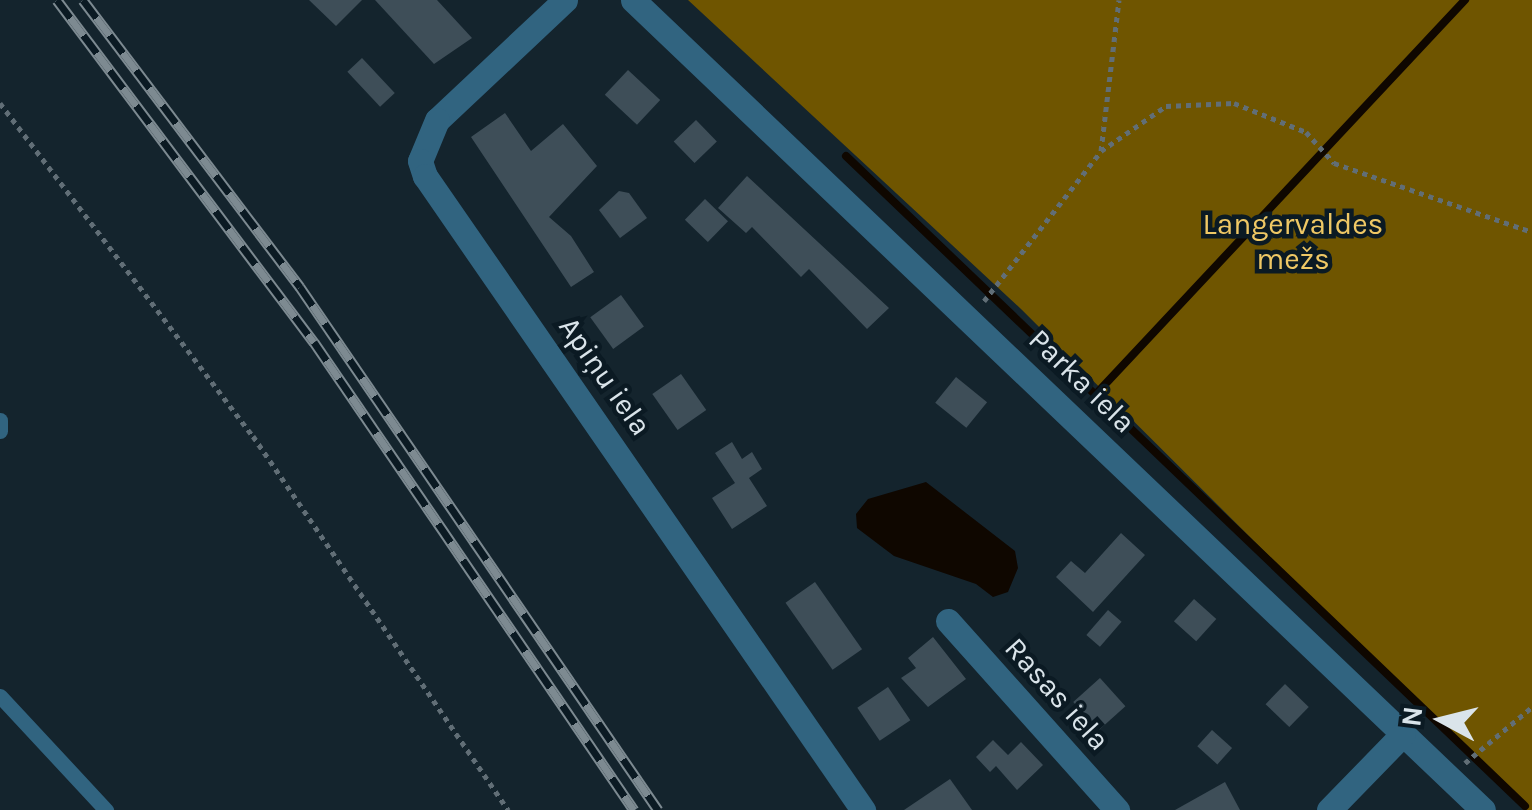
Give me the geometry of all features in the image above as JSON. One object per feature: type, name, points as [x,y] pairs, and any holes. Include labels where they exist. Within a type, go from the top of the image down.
[{"type":"street","name":"Apiņu iela","points":[[565,0],[437,120],[420,161],[425,176],[863,810]]},
{"type":"street","name":"Parka iela","points":[[633,0],[1403,734],[1422,746],[1483,810]]},
{"type":"street","name":"Rasas iela","points":[[948,620],[1117,810]]},
{"type":"street","points":[[1329,810],[1403,734]]},
{"type":"lane","points":[[0,420],[0,431]]},
{"type":"lane","points":[[0,696],[106,810]]},
{"type":"path","points":[[1101,150],[1119,0]]},
{"type":"path","points":[[0,103],[252,436],[508,810]]},
{"type":"path","points":[[984,302],[1101,150],[1166,106],[1234,103],[1306,132],[1334,163],[1532,232]]},
{"type":"path","points":[[1466,762],[1532,707]]},
{"type":"green space","name":"Langervaldes mežs","points":[[688,0],[1532,0],[1532,810],[1524,810],[1021,309]]},
{"type":"shaded area","points":[[926,482],[1015,551],[1018,568],[1008,592],[993,597],[976,584],[894,556],[857,528],[856,514],[868,499]]},
{"type":"building","points":[[309,0],[362,0],[336,26]]},
{"type":"building","points":[[375,0],[437,0],[472,38],[434,64]]},
{"type":"building","points":[[362,58],[395,93],[380,107],[347,72]]},
{"type":"building","points":[[628,70],[660,100],[637,125],[605,95]]},
{"type":"building","points":[[505,113],[531,151],[563,124],[597,166],[549,217],[571,236],[594,272],[571,287],[471,137]]},
{"type":"building","points":[[696,120],[717,142],[695,163],[674,142]]},
{"type":"building","points":[[747,176],[889,308],[867,329],[809,269],[801,277],[752,227],[746,233],[718,208]]},
{"type":"building","points":[[619,191],[629,193],[647,218],[620,238],[599,210]]},
{"type":"building","points":[[705,199],[728,221],[708,242],[685,220]]},
{"type":"building","points":[[621,295],[644,327],[613,349],[590,317]]},
{"type":"building","points":[[681,374],[706,410],[678,430],[652,394]]},
{"type":"building","points":[[956,377],[987,402],[966,428],[935,403]]},
{"type":"building","points":[[732,442],[742,459],[752,452],[762,469],[749,478],[767,506],[732,529],[712,498],[735,483],[715,453]]},
{"type":"building","points":[[1121,533],[1145,555],[1093,612],[1056,577],[1071,561],[1085,573]]},
{"type":"building","points":[[815,582],[862,649],[833,670],[786,603]]},
{"type":"building","points":[[1194,599],[1216,619],[1196,641],[1174,621]]},
{"type":"building","points":[[1108,610],[1122,622],[1100,647],[1086,635]]},
{"type":"building","points":[[933,637],[966,679],[928,707],[901,678],[916,668],[908,658]]},
{"type":"building","points":[[1100,678],[1125,706],[1099,730],[1073,702]]},
{"type":"building","points":[[1285,684],[1309,707],[1289,727],[1266,704]]},
{"type":"building","points":[[888,687],[910,720],[880,741],[857,708]]},
{"type":"building","points":[[1212,730],[1232,748],[1217,764],[1197,746]]},
{"type":"building","points":[[993,740],[1008,755],[1021,742],[1043,765],[1017,790],[996,766],[990,772],[976,757]]},
{"type":"building","points":[[950,779],[972,810],[904,810]]},
{"type":"building","points":[[1225,782],[1240,810],[1175,810]]},
{"type":"waterway","points":[[1096,394],[1465,0]]},
{"type":"waterway","points":[[846,156],[1525,806]]},
{"type":"railway","points":[[57,0],[314,342],[634,810]]},
{"type":"railway","points":[[83,0],[300,287],[658,810]]}]
